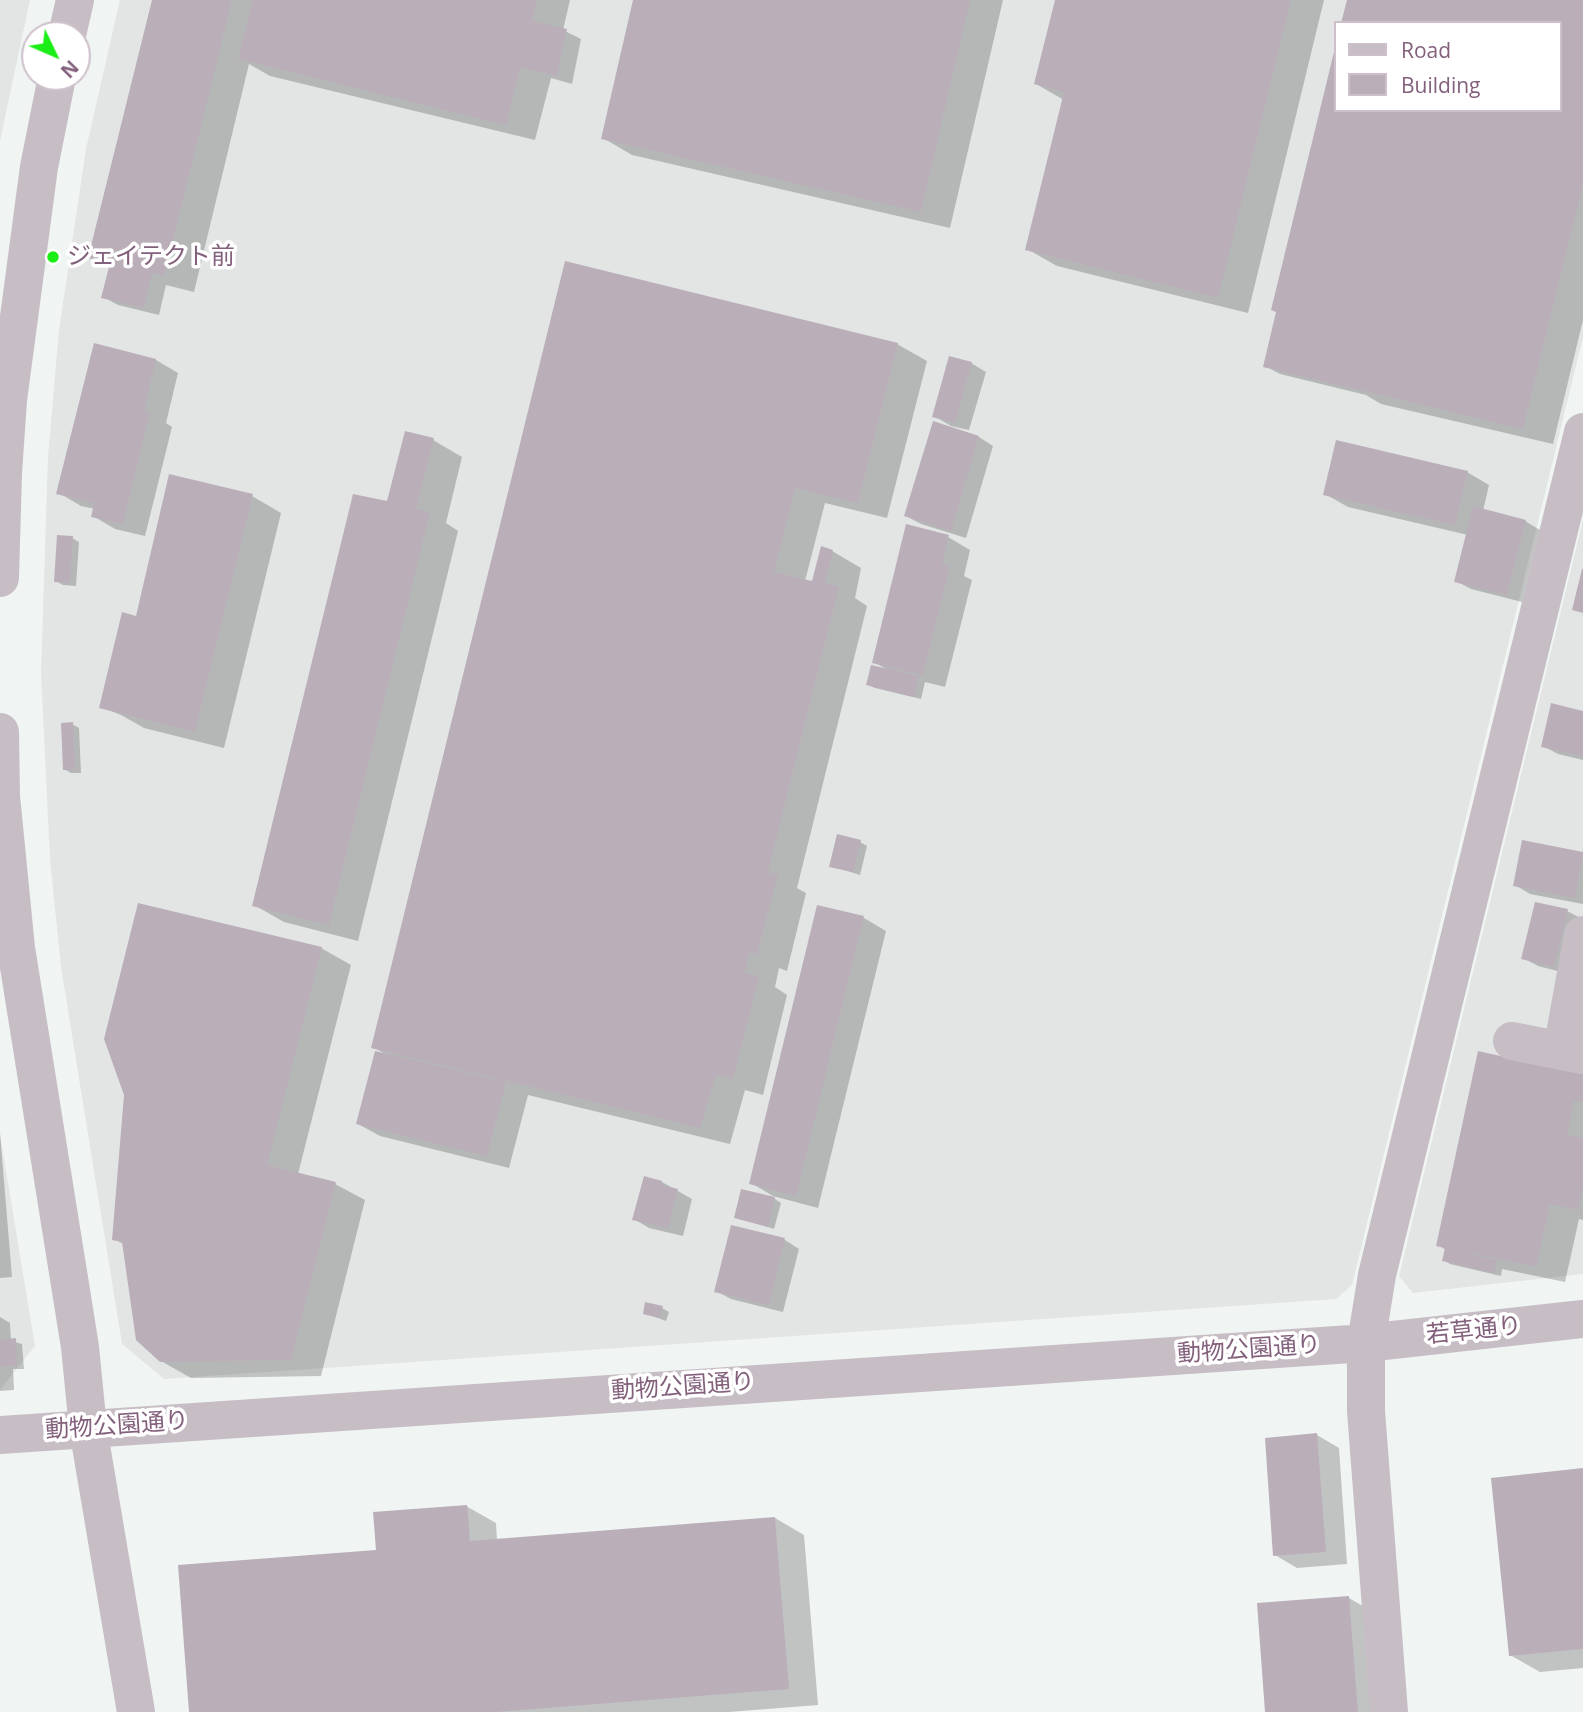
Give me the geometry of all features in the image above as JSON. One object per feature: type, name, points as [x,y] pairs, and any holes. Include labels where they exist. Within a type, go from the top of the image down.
[{"type":"street","points":[[70,21],[75,0]]},
{"type":"street","points":[[0,578],[3,473],[10,387],[39,167],[54,91]]},
{"type":"street","points":[[1390,1712],[1366,1411],[1366,1343],[1377,1275],[1583,432]]},
{"type":"street","points":[[0,732],[1,796],[16,948],[80,1347],[88,1428],[136,1712]]},
{"type":"street","points":[[1512,1041],[1573,1053],[1583,935]]},
{"type":"street","name":"若草通り","points":[[1366,1343],[1583,1319]]},
{"type":"street","name":"動物公園通り","points":[[0,1435],[1366,1343]]},
{"type":"shaded area","points":[[0,0],[30,0],[26,21],[21,21],[21,42],[0,141]]},
{"type":"shaded area","points":[[120,0],[1583,0],[1583,337],[1352,1285],[1336,1299],[164,1379],[122,1344],[61,967],[50,860],[41,672],[48,457],[59,330],[86,149]]},
{"type":"shaded area","points":[[1583,520],[1583,1274],[1413,1293],[1399,1276]]},
{"type":"shaded area","points":[[0,1134],[35,1346],[0,1390]]},
{"type":"building","points":[[152,0],[232,0],[164,276],[152,273],[144,308],[101,298],[110,263],[88,258]]},
{"type":"building","points":[[253,0],[537,0],[532,21],[567,29],[557,76],[520,67],[506,125],[238,59]]},
{"type":"building","points":[[633,0],[970,0],[921,212],[601,139]]},
{"type":"building","points":[[1055,0],[1291,0],[1218,298],[1025,250],[1064,92],[1034,84]]},
{"type":"building","points":[[1347,0],[1583,0],[1583,184],[1523,429],[1263,367],[1276,312],[1271,310],[1334,52],[1334,112],[1562,112],[1562,21],[1342,21]]},
{"type":"building","points":[[565,261],[898,343],[858,503],[795,488],[774,572],[812,581],[821,546],[833,550],[825,583],[839,587],[768,872],[778,874],[757,955],[749,953],[745,973],[759,976],[733,1079],[716,1075],[700,1128],[371,1048]]},
{"type":"building","points":[[94,343],[156,359],[144,411],[150,412],[123,524],[91,517],[94,503],[56,494]]},
{"type":"building","points":[[949,356],[972,362],[955,423],[932,417]]},
{"type":"building","points":[[933,421],[979,436],[951,531],[904,516]]},
{"type":"building","points":[[405,431],[434,438],[416,509],[430,512],[329,925],[252,906],[353,494],[387,501]]},
{"type":"building","points":[[1336,440],[1468,471],[1455,525],[1323,495]]},
{"type":"building","points":[[169,474],[253,494],[195,732],[99,708],[122,612],[136,616]]},
{"type":"building","points":[[1473,506],[1526,520],[1507,595],[1454,582]]},
{"type":"building","points":[[906,524],[949,535],[942,564],[950,566],[923,675],[872,663]]},
{"type":"building","points":[[57,535],[73,536],[70,583],[54,582]]},
{"type":"building","points":[[1583,569],[1583,613],[1572,610]]},
{"type":"building","points":[[871,665],[919,676],[914,697],[866,685]]},
{"type":"building","points":[[1551,703],[1583,711],[1583,756],[1541,747]]},
{"type":"building","points":[[73,722],[75,770],[63,770],[61,723]]},
{"type":"building","points":[[837,834],[861,840],[853,872],[829,867]]},
{"type":"building","points":[[1522,840],[1583,852],[1575,898],[1513,886]]},
{"type":"building","points":[[1535,902],[1568,909],[1554,967],[1521,959]]},
{"type":"building","points":[[138,903],[322,947],[267,1165],[336,1182],[291,1360],[160,1362],[136,1340],[122,1242],[112,1240],[124,1095],[104,1039]]},
{"type":"building","points":[[817,905],[864,916],[796,1196],[749,1184]]},
{"type":"building","points":[[375,1051],[506,1082],[487,1156],[356,1124]]},
{"type":"building","points":[[1478,1051],[1577,1073],[1583,1072],[1583,1102],[1574,1101],[1567,1135],[1583,1138],[1583,1189],[1578,1210],[1550,1204],[1536,1267],[1461,1251],[1497,1261],[1494,1273],[1442,1261],[1445,1248],[1436,1246]]},
{"type":"building","points":[[644,1176],[662,1181],[661,1185],[678,1189],[668,1228],[632,1220]]},
{"type":"building","points":[[741,1189],[775,1197],[768,1227],[734,1218]]},
{"type":"building","points":[[731,1225],[785,1238],[769,1305],[714,1292]]},
{"type":"building","points":[[645,1302],[663,1306],[659,1318],[643,1314]]},
{"type":"building","points":[[16,1338],[17,1365],[0,1367],[0,1340]]},
{"type":"building","points":[[1317,1433],[1326,1552],[1273,1556],[1265,1438]]},
{"type":"building","points":[[1583,1468],[1583,1649],[1509,1656],[1491,1478]]},
{"type":"building","points":[[467,1505],[470,1541],[775,1517],[789,1689],[496,1712],[189,1712],[178,1565],[376,1550],[373,1512]]},
{"type":"building","points":[[1349,1596],[1358,1712],[1265,1712],[1257,1603]]},
{"type":"place","name":"ジェイテクト前","points":[[53,257]]}]
